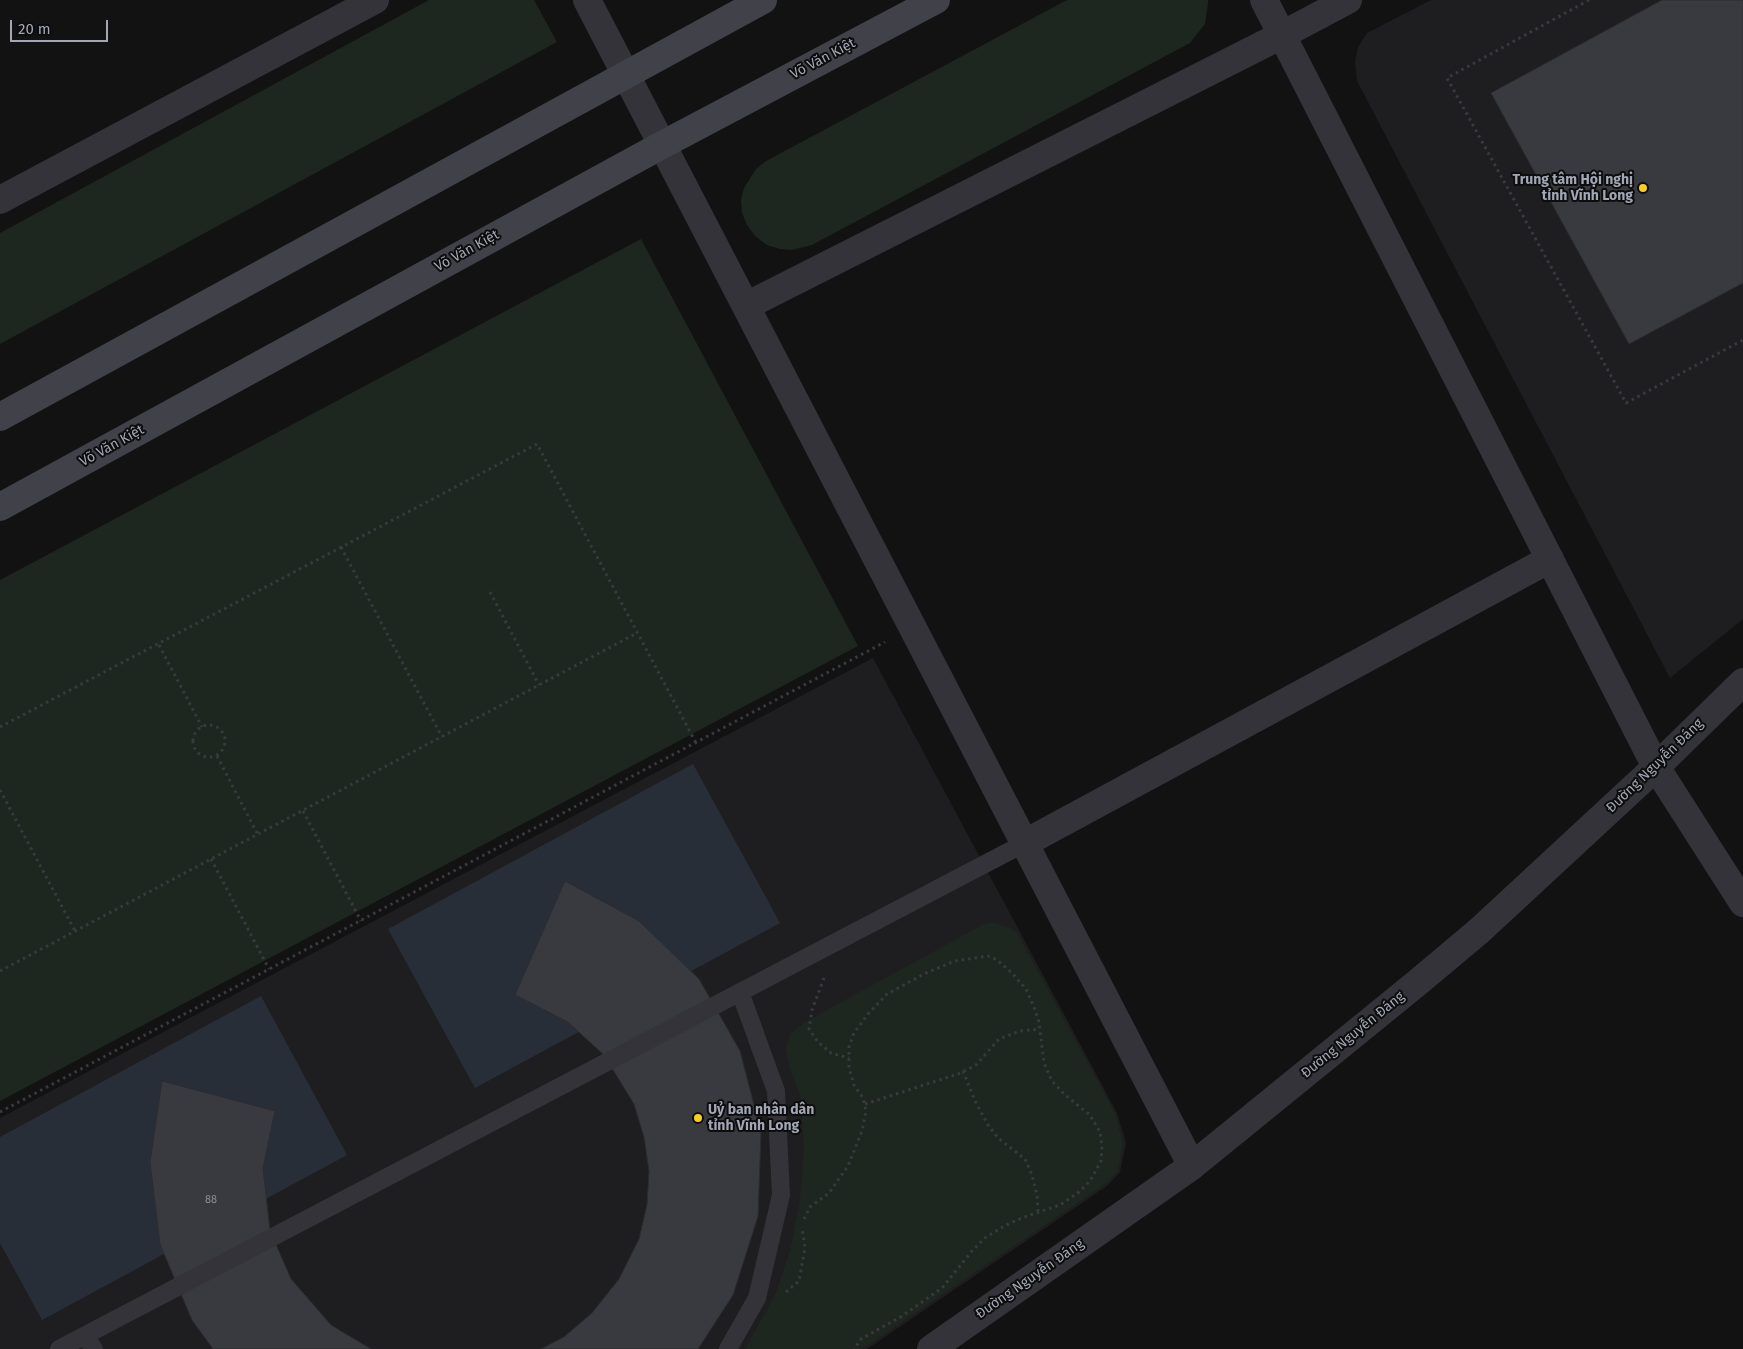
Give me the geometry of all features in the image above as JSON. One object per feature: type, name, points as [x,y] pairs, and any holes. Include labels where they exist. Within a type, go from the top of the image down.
[{"type":"main road","points":[[0,417],[763,0]]},
{"type":"main road","name":"Võ Văn Kiệt","points":[[0,507],[662,145],[936,0]]},
{"type":"street","points":[[0,200],[375,0]]},
{"type":"street","points":[[587,0],[1192,1166]]},
{"type":"street","points":[[1264,0],[1656,767],[1743,903]]},
{"type":"street","points":[[746,306],[1348,0]]},
{"type":"street","points":[[1024,843],[1550,559]]},
{"type":"street","name":"Đường Nguyễn Đáng","points":[[931,1349],[1192,1166],[1480,931],[1656,767],[1743,682]]},
{"type":"lane","points":[[59,1349],[89,1342],[740,992],[1024,843]]},
{"type":"lane","points":[[728,1349],[757,1298],[781,1195],[776,1091],[740,992]]},
{"type":"path","points":[[1589,0],[1447,78],[1626,404],[1743,340]]},
{"type":"path","points":[[0,727],[537,444],[696,743]]},
{"type":"path","points":[[341,547],[442,737]]},
{"type":"path","points":[[490,592],[539,685]]},
{"type":"path","points":[[0,1112],[912,627]]},
{"type":"path","points":[[0,971],[637,633]]},
{"type":"path","points":[[159,644],[202,727]]},
{"type":"path","points":[[206,725],[216,727],[224,734],[225,745],[217,756],[204,757],[193,746],[194,735],[202,727],[206,725]]},
{"type":"path","points":[[217,756],[258,834]]},
{"type":"path","points":[[0,790],[75,931]]},
{"type":"path","points":[[303,811],[361,921]]},
{"type":"path","points":[[211,859],[270,969]]},
{"type":"path","points":[[837,941],[812,1010],[809,1029],[818,1042],[831,1053],[849,1058]]},
{"type":"path","points":[[754,1303],[786,1292],[799,1281],[804,1248],[802,1229],[805,1217],[810,1207],[828,1193],[848,1166],[862,1131],[866,1111],[863,1098],[854,1086],[849,1068],[849,1047],[854,1033],[868,1014],[887,994],[926,973],[955,961],[974,957],[988,956],[997,960],[1026,989],[1034,1007],[1040,1029],[1044,1062],[1052,1081],[1065,1095],[1090,1115],[1100,1132],[1102,1146],[1101,1161],[1090,1181],[1079,1192],[1060,1205],[1006,1225],[986,1237],[942,1288],[902,1316],[861,1339],[854,1349]]},
{"type":"path","points":[[864,1104],[928,1085],[963,1071],[976,1065],[999,1039],[1020,1031],[1040,1029]]},
{"type":"path","points":[[963,1071],[975,1101],[988,1125],[998,1138],[1025,1159],[1032,1175],[1037,1195],[1038,1213]]},
{"type":"shaded area","points":[[429,0],[534,0],[557,42],[0,344],[0,233]]},
{"type":"shaded area","points":[[1067,0],[1208,0],[1208,3],[1205,24],[1190,43],[812,245],[792,250],[780,249],[767,245],[755,236],[747,225],[742,213],[741,199],[744,188],[756,169],[766,161]]},
{"type":"shaded area","points":[[1431,0],[1743,0],[1743,619],[1670,678],[1357,81],[1355,61],[1358,47],[1367,33]]},
{"type":"shaded area","points":[[641,239],[858,646],[0,1101],[0,580]]},
{"type":"shaded area","points":[[873,658],[1117,1113],[1126,1143],[1120,1172],[1107,1186],[867,1349],[0,1349],[0,1118]]},
{"type":"shaded area","points":[[693,764],[780,923],[475,1088],[388,929]]},
{"type":"shaded area","points":[[992,922],[1012,929],[1017,933],[1115,1113],[1123,1144],[1118,1171],[1105,1184],[862,1349],[745,1349],[776,1293],[790,1251],[800,1200],[804,1149],[800,1095],[789,1065],[786,1048],[790,1034],[804,1023],[836,1005],[984,924]]},
{"type":"shaded area","points":[[261,996],[347,1155],[42,1320],[0,1243],[0,1137]]},
{"type":"building","name":"Trung tâm Hội nghị tỉnh Vĩnh Long","points":[[1662,0],[1743,0],[1743,283],[1629,344],[1491,93]]},
{"type":"building","name":"Uỷ ban nhân dân tỉnh Vĩnh Long","points":[[565,881],[639,921],[699,979],[740,1051],[761,1132],[758,1216],[733,1295],[698,1349],[541,1349],[564,1337],[592,1313],[619,1279],[639,1239],[647,1205],[649,1171],[644,1137],[634,1104],[604,1055],[568,1022],[515,995]]},
{"type":"building","points":[[162,1081],[275,1111],[263,1168],[270,1231],[291,1279],[331,1325],[371,1349],[213,1349],[192,1320],[160,1244],[150,1162]]},
{"type":"place","name":"Trung tâm Hội nghị tỉnh Vĩnh Long","points":[[1643,188]]},
{"type":"place","name":"Uỷ ban nhân dân tỉnh Vĩnh Long","points":[[698,1118]]}]
